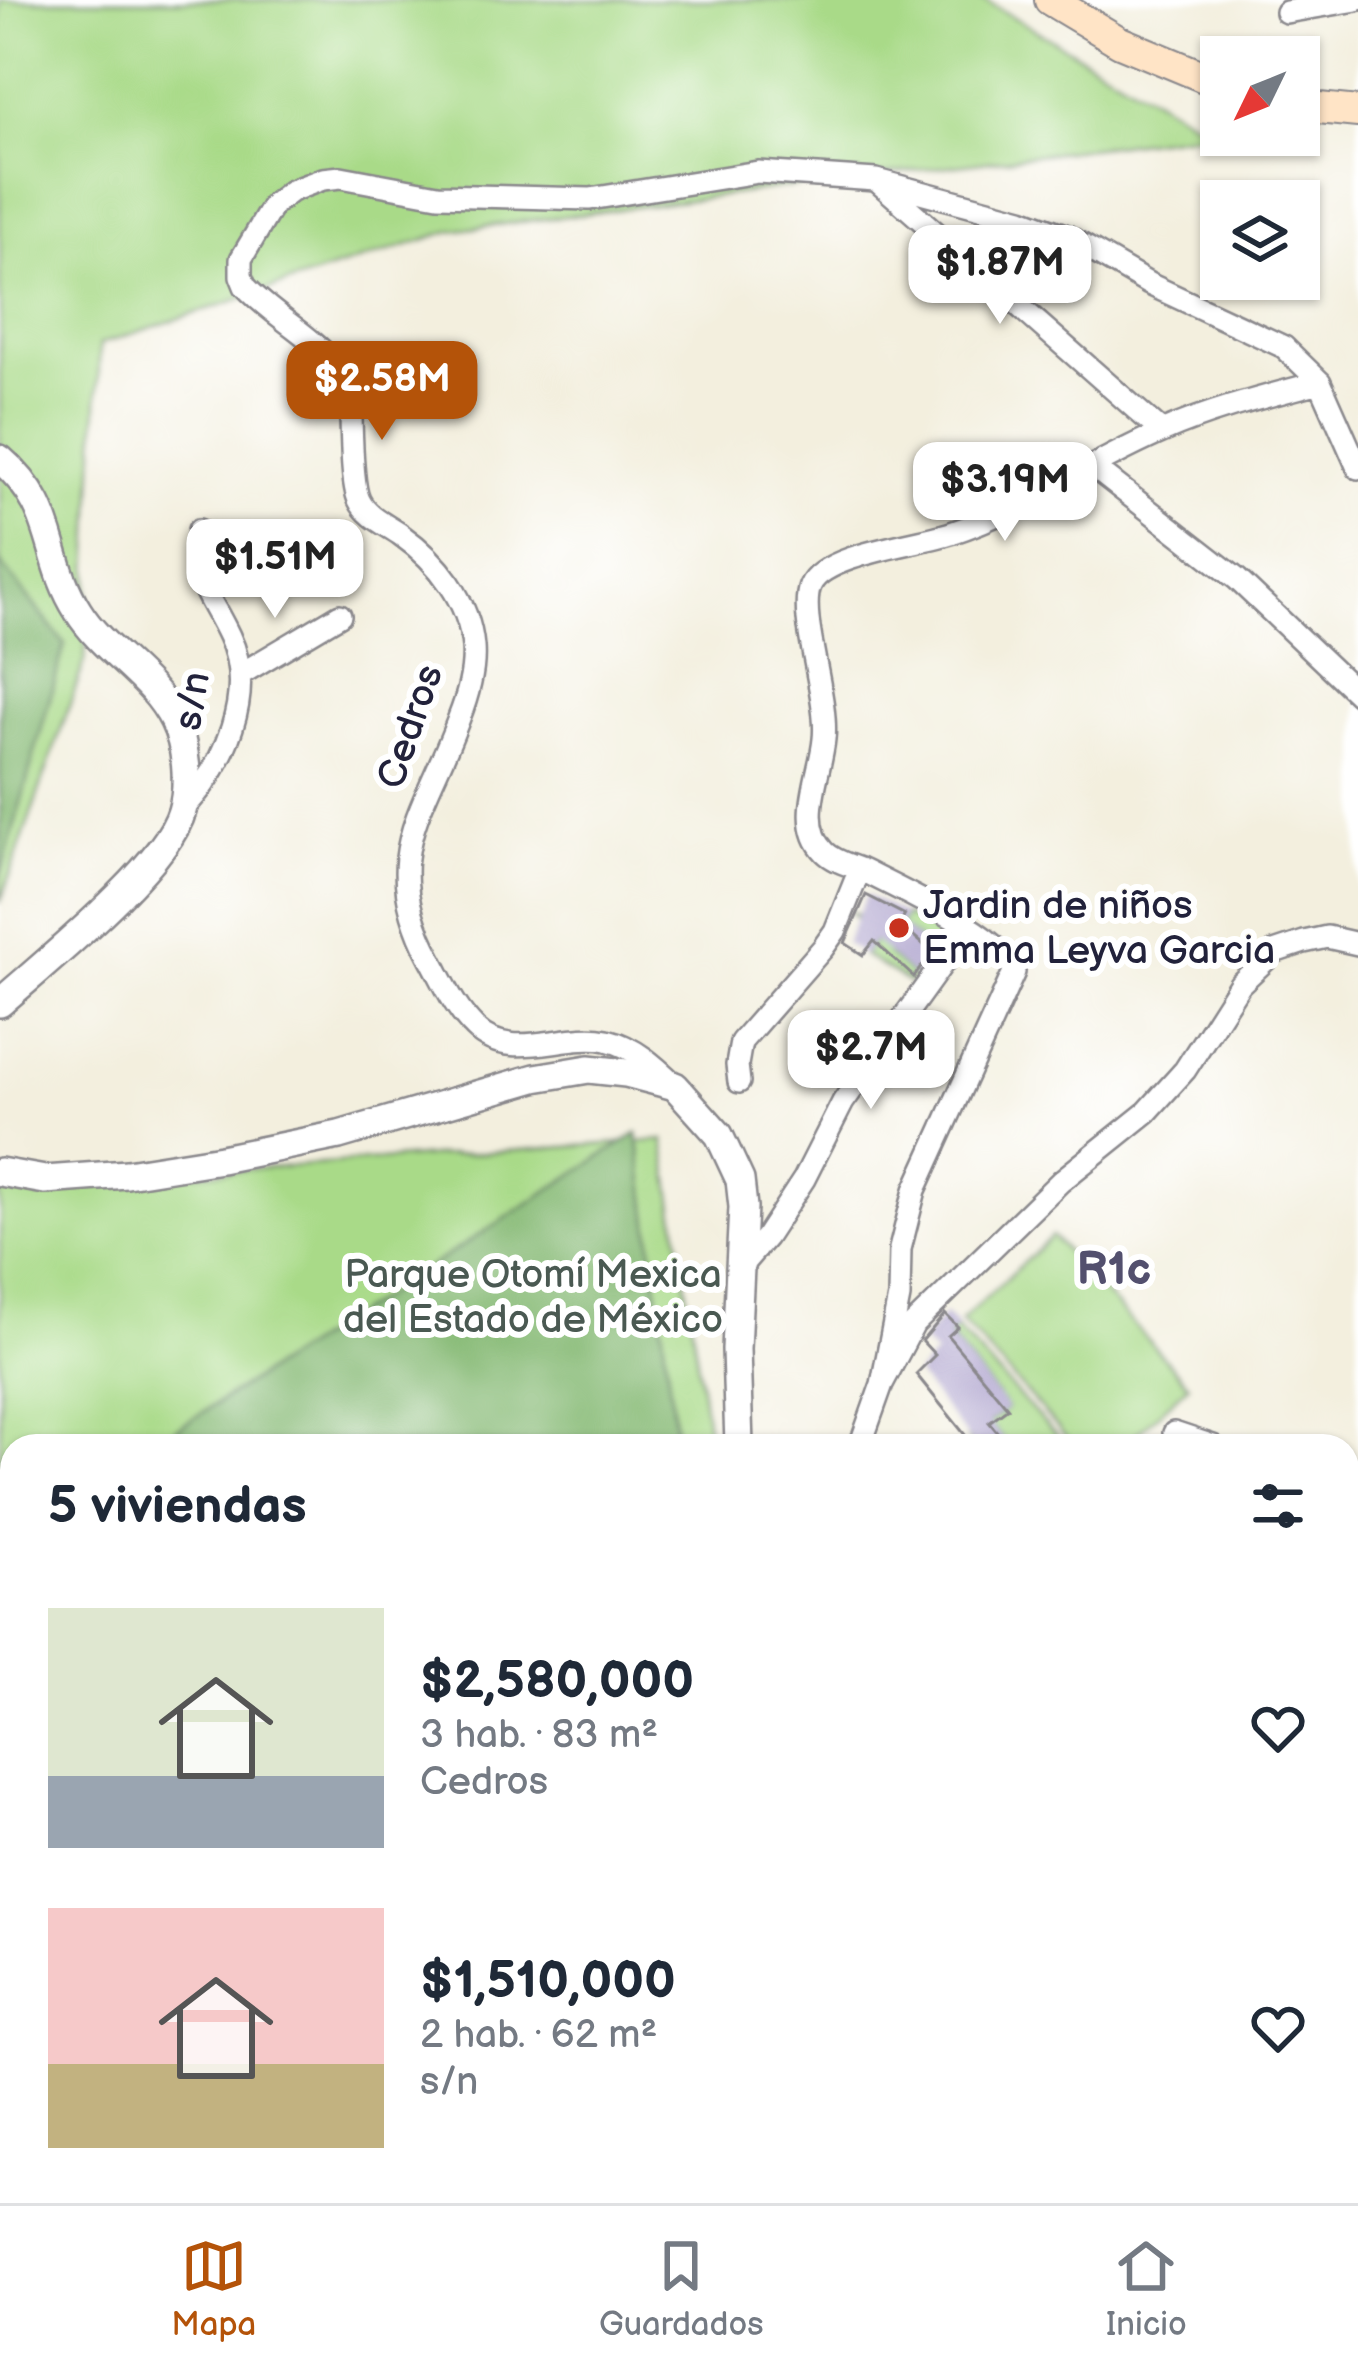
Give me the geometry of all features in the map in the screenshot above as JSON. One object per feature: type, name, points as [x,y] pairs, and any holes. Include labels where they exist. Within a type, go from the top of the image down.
[{"type":"main road","points":[[1050,0],[1120,42],[1200,75]]},
{"type":"main road","points":[[1320,108],[1358,112]]},
{"type":"street","points":[[1286,12],[1357,0]]},
{"type":"street","name":"Cedros","points":[[675,1086],[641,1056],[609,1041],[584,1037],[519,1045],[477,1031],[446,990],[406,904],[404,869],[418,818],[470,682],[473,651],[468,617],[455,590],[425,556],[359,500],[345,378],[303,333],[245,286],[242,259],[273,205],[291,191],[323,178],[340,177],[439,195],[590,200],[674,188],[727,174],[876,179],[1067,236],[1149,284],[1284,347],[1320,382]]},
{"type":"street","points":[[876,179],[1162,432]]},
{"type":"street","points":[[864,1434],[893,1339],[900,1250],[910,1204],[1014,972],[1006,954],[968,928],[823,850],[810,820],[825,736],[824,691],[807,602],[813,581],[820,572],[859,556],[947,535],[1003,514],[1162,432],[1320,382],[1358,469]]},
{"type":"street","points":[[0,459],[34,495],[81,616],[146,680],[173,718],[183,744],[183,809],[161,847],[0,1003]]},
{"type":"street","points":[[1091,466],[1237,579],[1358,694]]},
{"type":"street","name":"s/n","points":[[183,809],[203,788],[225,744],[238,701],[239,676],[229,635],[196,574],[199,530]]},
{"type":"street","points":[[239,676],[340,615]]},
{"type":"street","points":[[739,1082],[741,1042],[835,931],[860,869]]},
{"type":"street","points":[[741,1266],[796,1193],[843,1102],[968,928]]},
{"type":"street","points":[[882,1384],[914,1324],[1061,1181],[1147,1112],[1185,1070],[1240,983],[1274,952],[1304,942],[1327,937],[1358,944]]},
{"type":"street","points":[[0,1172],[45,1180],[127,1174],[220,1159],[339,1135],[535,1078],[589,1069],[675,1086],[731,1155],[743,1208],[736,1348],[739,1434]]},
{"type":"green space","points":[[0,0],[984,0],[1200,125],[1200,134],[451,231],[100,344],[85,661],[0,903]]},
{"type":"green space","points":[[0,562],[65,644],[0,878]]},
{"type":"green space","points":[[850,911],[896,935],[905,915],[946,937],[933,953],[906,930],[888,954],[914,977],[909,983],[863,955],[875,940]]},
{"type":"green space","points":[[638,1133],[676,1434],[169,1434]]},
{"type":"green space","name":"Parque Otomí Mexica del Estado de México","points":[[664,1140],[708,1434],[0,1434],[0,1187]]},
{"type":"green space","points":[[1052,1236],[1189,1385],[1136,1434],[1063,1434],[961,1321]]},
{"type":"green space","points":[[956,1329],[1055,1434],[998,1434],[994,1429],[974,1434],[1007,1408],[949,1336]]},
{"type":"building","points":[[866,895],[905,915],[900,924],[932,952],[914,977],[874,941],[863,955],[845,943]]},
{"type":"building","points":[[945,1314],[958,1327],[948,1336],[1008,1408],[989,1422],[999,1434],[964,1434],[916,1374],[935,1355],[922,1341]]},
{"type":"place","name":"Jardin de niños Emma Leyva Garcia","points":[[899,928]]},
{"type":"district","name":"R1c","points":[[1114,1270]]}]
